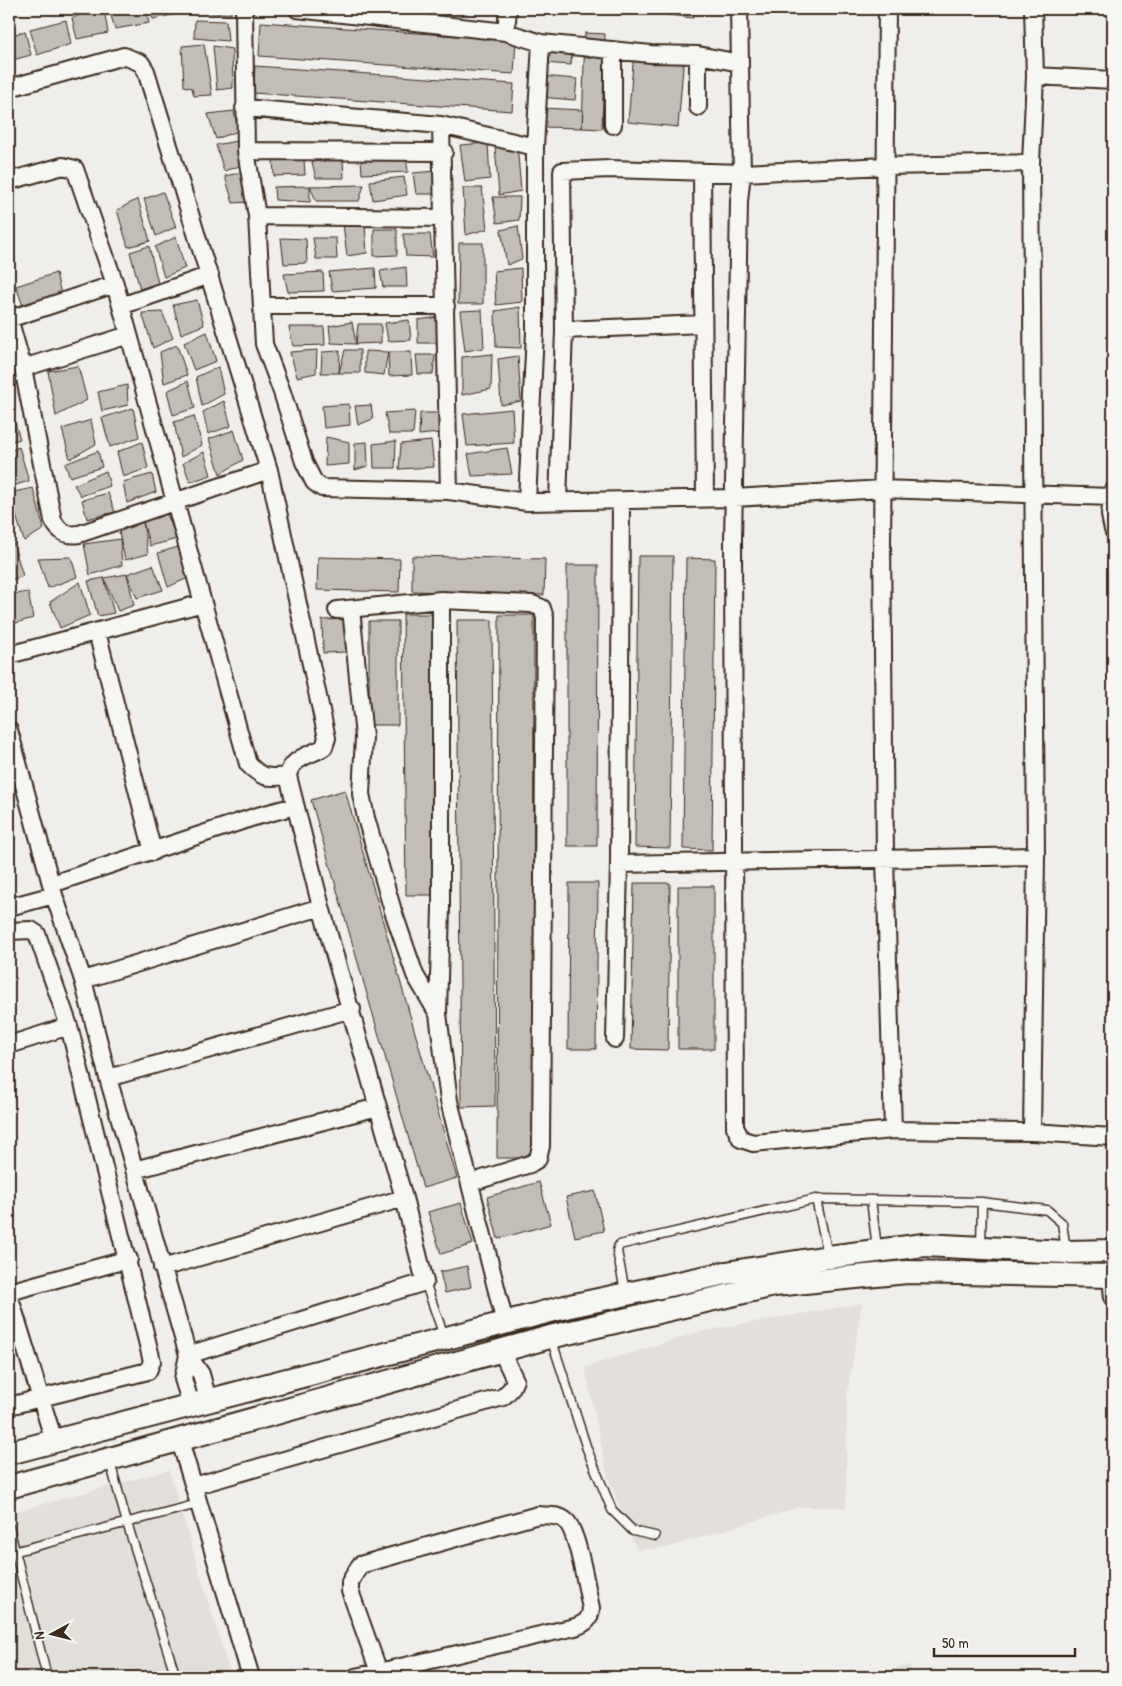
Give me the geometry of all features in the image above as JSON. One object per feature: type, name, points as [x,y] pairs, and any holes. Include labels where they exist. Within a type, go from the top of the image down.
[{"type":"main road","points":[[9,1453],[444,1338],[626,1293],[726,1273],[877,1250],[924,1245],[1066,1252],[1113,1252]]},
{"type":"main road","points":[[9,1487],[180,1441],[550,1336],[774,1284],[907,1272],[1112,1283]]},
{"type":"street","points":[[244,9],[246,151],[257,216],[264,344],[282,392],[304,462],[314,482],[322,488],[449,491],[527,502],[621,501],[705,497],[735,498],[882,489],[1033,494],[1112,494],[1110,515],[1113,530]]},
{"type":"street","points":[[298,9],[506,32],[541,43],[651,54],[698,55],[740,63]]},
{"type":"street","points":[[506,32],[508,9]]},
{"type":"street","points":[[739,9],[742,173],[739,202],[735,498],[735,1127],[741,1138],[753,1143],[893,1130],[1032,1132],[1113,1137]]},
{"type":"street","points":[[887,9],[882,489],[885,859],[893,1130]]},
{"type":"street","points":[[1032,1132],[1036,856],[1031,163],[1035,76],[1033,9]]},
{"type":"street","points":[[527,502],[535,331],[534,147],[541,43]]},
{"type":"street","points":[[613,50],[613,125]]},
{"type":"street","points":[[698,55],[698,107]]},
{"type":"street","points":[[9,88],[124,56],[141,63],[146,71],[269,470],[327,738],[324,747],[289,766],[288,776],[321,907],[352,1009],[425,1282],[188,1355]]},
{"type":"street","points":[[1035,76],[1113,80]]},
{"type":"street","points":[[244,108],[442,125],[534,147]]},
{"type":"street","points":[[442,125],[449,491]]},
{"type":"street","points":[[246,151],[444,152]]},
{"type":"street","points":[[558,502],[564,330],[562,171],[610,169],[742,173],[886,166],[1031,163]]},
{"type":"street","points":[[9,181],[63,166],[72,167],[121,306],[248,764],[258,775],[288,776]]},
{"type":"street","points":[[702,173],[705,497]]},
{"type":"street","points":[[257,216],[444,218]]},
{"type":"street","points":[[121,306],[210,275]]},
{"type":"street","points":[[114,284],[10,327],[23,368],[53,520],[58,529],[66,535],[79,534],[269,470]]},
{"type":"street","points":[[263,306],[446,306]]},
{"type":"street","points":[[564,330],[702,324]]},
{"type":"street","points":[[23,368],[129,335]]},
{"type":"street","points":[[615,1039],[619,864],[621,501]]},
{"type":"street","points":[[440,600],[441,908],[438,1014],[449,1101],[505,1323]]},
{"type":"street","points":[[438,1014],[415,975],[393,911],[366,818],[361,794],[364,737],[344,609],[440,600],[532,604],[542,608],[545,618],[541,1146],[538,1159],[530,1164],[470,1183]]},
{"type":"street","points":[[9,655],[203,603]]},
{"type":"street","points":[[97,632],[153,852]]},
{"type":"street","points":[[9,730],[53,890],[83,980],[108,1078],[188,1355],[183,1379],[199,1402]]},
{"type":"street","points":[[9,907],[153,852],[254,817],[295,806]]},
{"type":"street","points":[[619,864],[1036,856]]},
{"type":"street","points":[[83,980],[321,907]]},
{"type":"street","points":[[9,931],[31,930],[36,934],[69,1026],[129,1259],[152,1361],[151,1368],[148,1371],[41,1396],[9,1406]]},
{"type":"street","points":[[108,1078],[352,1009]]},
{"type":"street","points":[[9,1045],[69,1026]]},
{"type":"street","points":[[134,1170],[378,1107]]},
{"type":"street","points":[[162,1268],[404,1198]]},
{"type":"street","points":[[54,1441],[9,1294],[129,1259]]},
{"type":"street","points":[[194,1486],[503,1397],[512,1389],[515,1380],[501,1350]]},
{"type":"street","points":[[180,1441],[251,1677]]},
{"type":"street","points":[[355,1677],[379,1675],[586,1623],[590,1618],[592,1608],[575,1538],[567,1523],[558,1516],[538,1515],[360,1565],[350,1582],[350,1591],[379,1675]]},
{"type":"lane","points":[[816,1199],[828,1257]]},
{"type":"lane","points":[[626,1293],[617,1251],[619,1245],[816,1199],[982,1202],[1046,1210],[1062,1223],[1066,1252]]},
{"type":"lane","points":[[871,1200],[877,1250]]},
{"type":"lane","points":[[981,1247],[982,1202]]},
{"type":"lane","points":[[425,1282],[444,1338]]},
{"type":"lane","points":[[550,1336],[587,1449],[612,1510],[634,1531],[654,1536]]},
{"type":"lane","points":[[110,1460],[127,1523],[176,1677]]},
{"type":"lane","points":[[12,1552],[198,1504]]},
{"type":"lane","points":[[9,1527],[12,1552],[47,1677]]},
{"type":"shaded area","points":[[862,1303],[847,1396],[846,1507],[800,1507],[666,1548],[637,1550],[608,1478],[585,1367],[699,1332]]},
{"type":"shaded area","points":[[169,1470],[231,1677],[9,1677],[9,1513]]},
{"type":"shaded area","points":[[910,1665],[913,1677],[867,1677],[894,1669]]},
{"type":"building","points":[[97,9],[104,9],[108,33],[77,39],[72,18]]},
{"type":"building","points":[[109,9],[146,9],[149,23],[115,29]]},
{"type":"building","points":[[148,9],[185,9],[186,12],[153,19]]},
{"type":"building","points":[[199,9],[231,9],[231,14],[199,12]]},
{"type":"building","points":[[603,9],[643,9],[643,14]]},
{"type":"building","points":[[654,9],[694,9],[693,18],[654,13]]},
{"type":"building","points":[[66,20],[71,44],[37,55],[30,29]]},
{"type":"building","points":[[195,20],[226,21],[228,41],[194,38]]},
{"type":"building","points":[[261,22],[516,40],[514,74],[259,56]]},
{"type":"building","points":[[25,31],[31,55],[9,61],[9,36]]},
{"type":"building","points":[[585,33],[605,34],[602,129],[582,128]]},
{"type":"building","points":[[545,36],[573,39],[571,65],[543,63]]},
{"type":"building","points":[[204,44],[212,95],[194,96],[192,88],[184,86],[182,46]]},
{"type":"building","points":[[213,46],[232,49],[233,88],[217,90]]},
{"type":"building","points":[[634,52],[684,56],[678,127],[628,122]]},
{"type":"building","points":[[255,66],[514,84],[512,111],[253,93]]},
{"type":"building","points":[[541,76],[577,79],[575,100],[539,97]]},
{"type":"building","points":[[541,108],[583,110],[582,128],[540,127]]},
{"type":"building","points":[[234,111],[238,131],[216,139],[208,114]]},
{"type":"building","points":[[236,141],[242,165],[224,171],[216,145]]},
{"type":"building","points":[[488,143],[490,179],[465,182],[460,145]]},
{"type":"building","points":[[517,144],[521,191],[499,195],[495,146]]},
{"type":"building","points":[[406,157],[408,172],[362,174],[361,158]]},
{"type":"building","points":[[273,159],[304,159],[305,175],[274,176]]},
{"type":"building","points":[[343,159],[344,178],[316,178],[312,162]]},
{"type":"building","points":[[436,171],[435,194],[416,194],[413,173]]},
{"type":"building","points":[[244,172],[248,202],[233,203],[225,176]]},
{"type":"building","points":[[404,177],[407,195],[373,200],[370,181]]},
{"type":"building","points":[[364,185],[359,201],[316,201],[310,186]]},
{"type":"building","points":[[310,186],[310,202],[275,200],[274,187]]},
{"type":"building","points":[[463,188],[482,188],[487,229],[466,235]]},
{"type":"building","points":[[163,192],[176,227],[156,236],[144,199]]},
{"type":"building","points":[[493,197],[520,197],[519,220],[497,223]]},
{"type":"building","points":[[138,199],[150,241],[128,247],[117,210]]},
{"type":"building","points":[[343,224],[365,225],[367,253],[347,256]]},
{"type":"building","points":[[518,226],[522,259],[507,265],[501,230]]},
{"type":"building","points":[[374,229],[397,229],[397,255],[374,256]]},
{"type":"building","points":[[403,234],[430,234],[433,257],[406,256]]},
{"type":"building","points":[[176,237],[185,268],[164,277],[155,247]]},
{"type":"building","points":[[281,238],[306,239],[307,263],[284,264]]},
{"type":"building","points":[[313,238],[336,238],[337,259],[316,259]]},
{"type":"building","points":[[459,243],[483,243],[483,304],[458,304]]},
{"type":"building","points":[[149,246],[158,283],[140,289],[130,252]]},
{"type":"building","points":[[406,267],[407,287],[383,287],[380,271]]},
{"type":"building","points":[[375,268],[376,288],[332,291],[329,272]]},
{"type":"building","points":[[521,268],[522,302],[496,305],[494,271]]},
{"type":"building","points":[[323,272],[324,291],[288,292],[284,274]]},
{"type":"building","points":[[56,273],[61,294],[23,306],[16,286]]},
{"type":"building","points":[[197,300],[204,325],[181,334],[173,305]]},
{"type":"building","points":[[520,307],[521,348],[496,347],[495,311]]},
{"type":"building","points":[[482,310],[484,348],[465,351],[460,311]]},
{"type":"building","points":[[162,312],[173,338],[153,348],[142,313]]},
{"type":"building","points":[[439,317],[437,343],[418,343],[418,320]]},
{"type":"building","points":[[409,320],[411,340],[388,341],[385,323]]},
{"type":"building","points":[[352,322],[356,344],[331,343],[329,326]]},
{"type":"building","points":[[358,324],[381,324],[381,343],[356,344]]},
{"type":"building","points":[[289,327],[324,327],[325,345],[293,346]]},
{"type":"building","points":[[207,332],[216,361],[194,370],[184,343]]},
{"type":"building","points":[[177,345],[187,375],[164,383],[160,352]]},
{"type":"building","points":[[317,350],[316,373],[297,377],[290,352]]},
{"type":"building","points":[[345,350],[360,350],[360,373],[339,373]]},
{"type":"building","points":[[340,351],[339,373],[321,373],[322,352]]},
{"type":"building","points":[[365,351],[388,352],[384,375],[365,373]]},
{"type":"building","points":[[388,352],[411,352],[412,375],[389,376]]},
{"type":"building","points":[[492,354],[491,389],[462,395],[462,357]]},
{"type":"building","points":[[416,355],[435,355],[433,374],[418,374]]},
{"type":"building","points":[[518,356],[521,401],[501,405],[498,359]]},
{"type":"building","points":[[78,366],[87,400],[56,416],[48,371]]},
{"type":"building","points":[[218,367],[224,394],[202,406],[196,377]]},
{"type":"building","points":[[188,381],[195,408],[173,415],[167,391]]},
{"type":"building","points":[[127,385],[128,405],[102,411],[98,392]]},
{"type":"building","points":[[224,401],[231,426],[208,434],[203,412]]},
{"type":"building","points":[[9,404],[20,439],[9,442]]},
{"type":"building","points":[[349,404],[350,425],[324,428],[322,406]]},
{"type":"building","points":[[371,405],[373,419],[358,425],[355,406]]},
{"type":"building","points":[[133,408],[139,437],[110,447],[102,418]]},
{"type":"building","points":[[512,409],[514,443],[467,446],[463,414]]},
{"type":"building","points":[[415,411],[413,434],[389,434],[385,413]]},
{"type":"building","points":[[420,413],[440,413],[439,433],[419,435]]},
{"type":"building","points":[[194,416],[202,445],[181,457],[174,422]]},
{"type":"building","points":[[91,420],[96,444],[70,459],[62,429]]},
{"type":"building","points":[[234,430],[243,460],[220,474],[209,439]]},
{"type":"building","points":[[326,437],[349,442],[349,464],[325,466]]},
{"type":"building","points":[[396,441],[395,468],[374,468],[373,444]]},
{"type":"building","points":[[431,441],[434,467],[399,469],[401,444]]},
{"type":"building","points":[[142,442],[148,468],[123,477],[117,452]]},
{"type":"building","points":[[367,442],[368,466],[355,470],[355,443]]},
{"type":"building","points":[[19,447],[29,481],[9,487],[9,451]]},
{"type":"building","points":[[507,448],[512,474],[472,476],[468,454]]},
{"type":"building","points":[[98,451],[102,467],[70,477],[65,464]]},
{"type":"building","points":[[204,452],[211,475],[190,482],[183,463]]},
{"type":"building","points":[[106,471],[110,486],[81,496],[74,485]]},
{"type":"building","points":[[152,474],[156,492],[127,503],[123,482]]},
{"type":"building","points":[[33,488],[44,529],[24,541],[9,493]]},
{"type":"building","points":[[108,493],[115,512],[87,519],[82,500]]},
{"type":"building","points":[[167,514],[177,539],[150,546],[143,522]]},
{"type":"building","points":[[143,522],[148,554],[125,560],[119,532]]},
{"type":"building","points":[[12,539],[23,576],[9,581],[9,540]]},
{"type":"building","points":[[120,539],[122,565],[90,575],[84,544]]},
{"type":"building","points":[[178,547],[188,578],[168,587],[158,553]]},
{"type":"building","points":[[412,556],[545,559],[544,595],[412,591]]},
{"type":"building","points":[[638,556],[673,556],[670,848],[635,847]]},
{"type":"building","points":[[71,557],[77,577],[48,588],[38,558]]},
{"type":"building","points":[[318,557],[400,559],[399,592],[317,590]]},
{"type":"building","points":[[686,558],[715,559],[712,850],[683,849]]},
{"type":"building","points":[[153,565],[163,590],[137,598],[127,574]]},
{"type":"building","points":[[567,565],[598,565],[597,846],[567,846]]},
{"type":"building","points":[[127,574],[134,605],[118,611],[104,578]]},
{"type":"building","points":[[104,578],[114,613],[98,616],[88,581]]},
{"type":"building","points":[[80,582],[90,615],[60,628],[50,602]]},
{"type":"building","points":[[28,592],[33,618],[9,625],[9,595]]},
{"type":"building","points":[[403,614],[437,614],[439,895],[406,895]]},
{"type":"building","points":[[499,615],[534,615],[533,1158],[497,1158]]},
{"type":"building","points":[[345,619],[346,652],[323,653],[322,620]]},
{"type":"building","points":[[457,620],[492,620],[495,1106],[461,1107]]},
{"type":"building","points":[[369,621],[398,621],[398,725],[369,725]]},
{"type":"building","points":[[345,790],[457,1178],[423,1188],[311,800]]},
{"type":"building","points":[[569,883],[598,883],[596,1049],[568,1049]]},
{"type":"building","points":[[634,883],[670,883],[668,1050],[631,1049]]},
{"type":"building","points":[[678,886],[714,886],[714,1049],[678,1049]]},
{"type":"building","points":[[539,1182],[551,1224],[498,1239],[487,1197]]},
{"type":"building","points":[[595,1191],[604,1231],[575,1237],[566,1197]]},
{"type":"building","points":[[461,1203],[473,1244],[441,1254],[428,1212]]},
{"type":"building","points":[[467,1266],[471,1287],[445,1293],[440,1272]]}]
